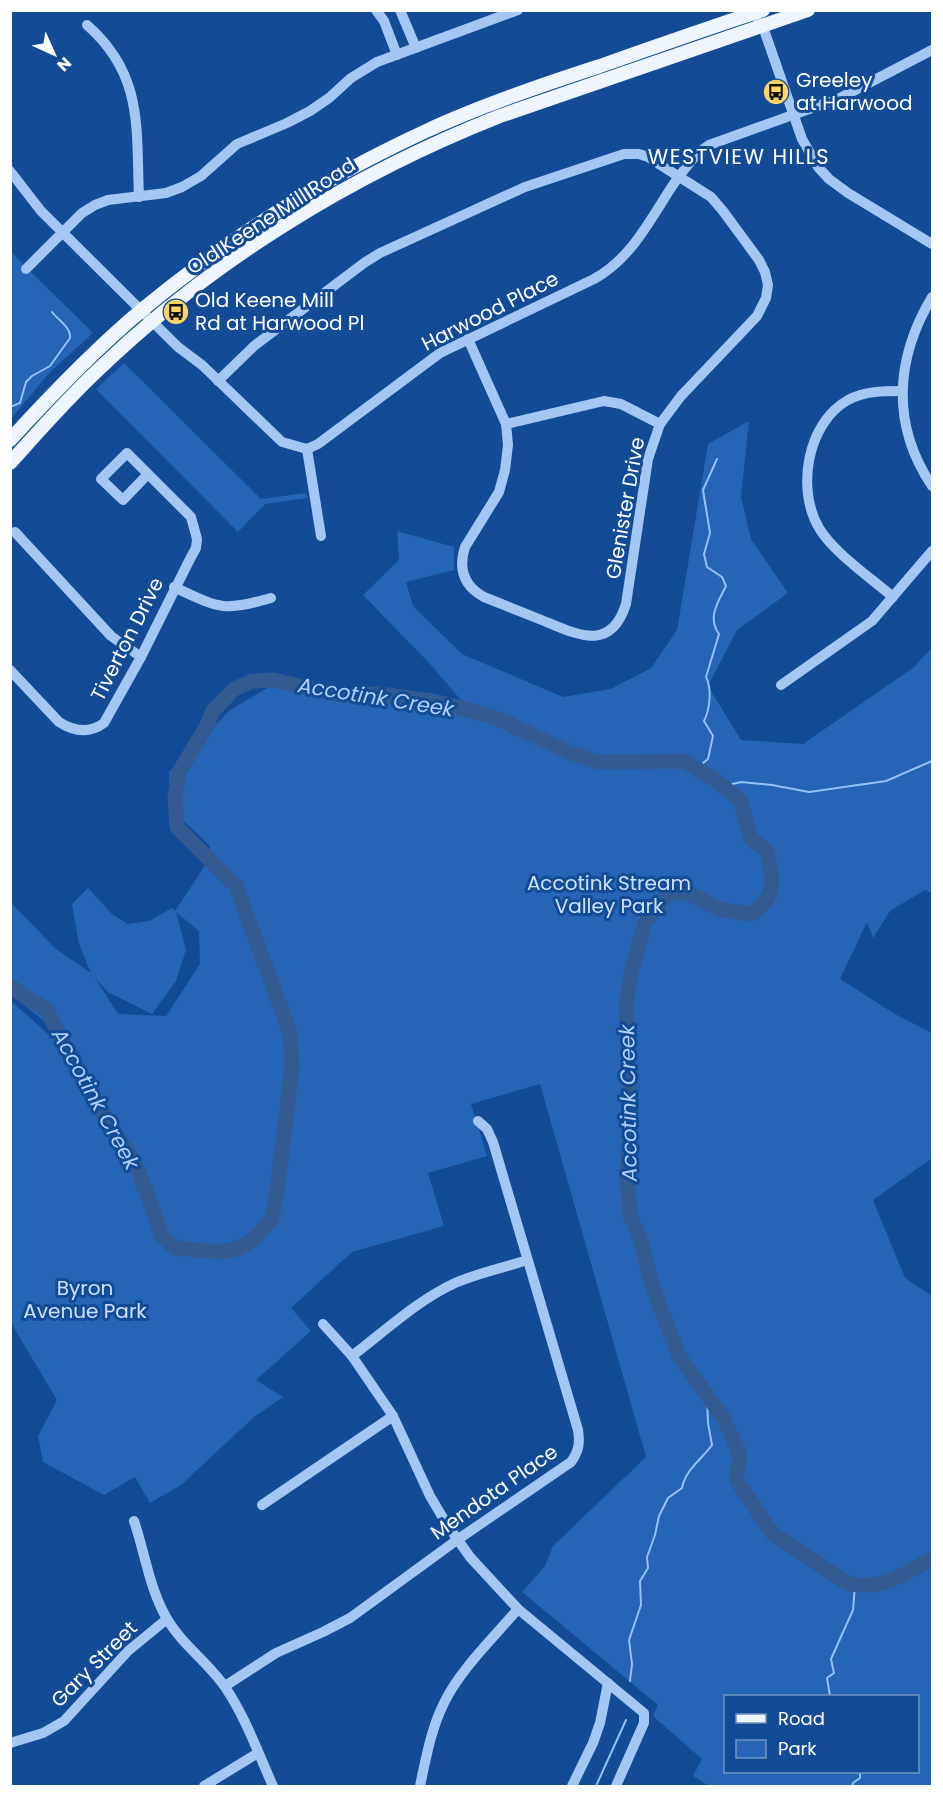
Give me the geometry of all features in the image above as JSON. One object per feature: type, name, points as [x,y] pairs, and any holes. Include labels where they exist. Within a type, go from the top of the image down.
[{"type":"main road","name":"Old Keene Mill Road","points":[[10,463],[53,414],[91,376],[152,322],[217,272],[285,225],[330,198],[395,162],[500,116],[808,10]]},
{"type":"main road","name":"Old Keene Mill Road","points":[[10,440],[77,370],[141,311],[215,254],[297,199],[366,160],[497,101],[758,11]]},
{"type":"street","points":[[376,10],[384,21],[397,55]]},
{"type":"street","points":[[400,10],[416,48]]},
{"type":"street","points":[[26,269],[82,213],[95,205],[108,200],[166,193],[191,182],[237,144],[310,111],[363,69],[518,10]]},
{"type":"street","points":[[758,11],[808,152],[829,179],[848,193],[933,244]]},
{"type":"street","points":[[87,25],[115,55],[131,87],[135,112],[140,197]]},
{"type":"street","name":"Harwood Place","points":[[307,449],[318,444],[440,352],[594,279],[615,266],[632,248],[693,156],[709,145],[840,98],[933,50]]},
{"type":"street","name":"Glenister Drive","points":[[218,381],[254,346],[364,263],[380,253],[525,187],[632,153],[648,157],[679,176],[711,197],[723,211],[759,260],[768,285],[763,307],[757,316],[681,396],[660,424],[648,459],[624,610],[612,629],[594,637],[576,634],[484,597],[466,581],[461,567],[465,548],[494,502],[502,481],[508,445],[506,424],[468,339]]},
{"type":"street","points":[[10,171],[41,211],[152,322],[275,436],[291,446],[307,449],[321,536]]},
{"type":"street","points":[[933,297],[914,332],[905,363],[902,391],[904,415],[911,446],[933,486]]},
{"type":"street","points":[[893,597],[839,551],[823,534],[811,509],[808,478],[811,453],[816,438],[824,422],[834,410],[863,394],[902,391]]},
{"type":"street","points":[[506,424],[604,401],[621,404],[660,424]]},
{"type":"street","name":"Tiverton Drive","points":[[10,670],[58,722],[75,730],[97,728],[104,723],[141,657],[174,587],[196,548],[195,527],[190,517],[148,474],[127,453],[101,479],[123,500],[148,474]]},
{"type":"street","points":[[15,532],[111,636],[141,657]]},
{"type":"street","points":[[781,685],[863,627],[933,551]]},
{"type":"street","points":[[174,587],[226,608],[271,598]]},
{"type":"street","name":"Mendota Place","points":[[225,1686],[276,1653],[350,1618],[457,1540],[571,1462],[579,1446],[578,1430],[493,1142],[487,1129],[478,1121]]},
{"type":"street","points":[[352,1356],[425,1300],[446,1287],[527,1260]]},
{"type":"street","points":[[323,1324],[352,1356],[393,1416],[429,1496],[457,1540],[486,1576],[518,1609],[639,1708],[645,1716],[616,1786]]},
{"type":"street","points":[[262,1506],[393,1416]]},
{"type":"street","points":[[134,1521],[147,1570],[167,1619],[225,1686],[242,1716],[273,1786]]},
{"type":"street","points":[[420,1786],[433,1731],[444,1701],[458,1680],[518,1609]]},
{"type":"street","name":"Gary Street","points":[[10,1743],[43,1733],[64,1721],[128,1651],[167,1619]]},
{"type":"street","points":[[572,1786],[600,1723],[608,1683]]},
{"type":"street","points":[[204,1786],[258,1753]]},
{"type":"green space","points":[[11,252],[93,333],[50,372],[11,419]]},
{"type":"green space","points":[[124,363],[261,499],[306,493],[307,498],[265,504],[238,532],[96,389]]},
{"type":"green space","name":"Accotink Stream Valley Park","points":[[749,421],[741,497],[751,539],[788,593],[737,630],[708,686],[741,740],[803,744],[914,667],[932,648],[932,893],[925,890],[890,911],[873,938],[867,922],[840,979],[895,1014],[932,1033],[932,1158],[873,1200],[905,1278],[932,1296],[932,1786],[709,1786],[693,1776],[702,1759],[653,1716],[658,1705],[522,1592],[545,1566],[553,1546],[646,1457],[540,1084],[471,1104],[487,1156],[428,1173],[444,1226],[352,1252],[291,1308],[311,1331],[256,1380],[283,1397],[254,1417],[181,1485],[150,1503],[135,1477],[104,1495],[43,1462],[38,1436],[57,1400],[14,1328],[11,1319],[11,1001],[57,1042],[81,1054],[58,1032],[11,995],[11,903],[56,949],[91,973],[79,944],[72,904],[88,888],[112,914],[128,924],[149,921],[172,908],[175,911],[210,858],[210,846],[170,808],[169,772],[230,710],[269,687],[431,693],[461,700],[430,664],[363,595],[399,560],[397,531],[454,547],[454,570],[406,582],[413,606],[462,654],[563,697],[611,689],[651,668],[677,630],[708,444]],"holes":[[[176,912],[199,931],[200,964],[166,1016],[118,1014],[95,978],[108,992],[152,1014],[176,981],[186,950]]]},
{"type":"waterway","points":[[10,407],[20,403],[26,382],[50,366],[70,338],[66,327],[52,312]]},
{"type":"waterway","points":[[696,769],[708,759],[713,736],[704,721],[709,699],[706,677],[719,634],[714,622],[715,610],[726,586],[722,577],[707,567],[704,554],[710,533],[703,490],[717,459]]},
{"type":"waterway","name":"Accotink Creek","points":[[10,986],[46,1009],[94,1100],[136,1165],[160,1234],[175,1248],[220,1252],[237,1249],[254,1239],[271,1220],[276,1199],[292,1067],[290,1033],[236,886],[177,827],[175,796],[179,772],[213,711],[234,689],[252,681],[273,680],[340,695],[381,694],[429,701],[496,718],[571,753],[598,762],[684,761],[713,778],[740,800],[751,839],[767,851],[772,886],[766,900],[752,914],[722,910],[690,894],[674,892],[663,898],[645,923],[632,969],[626,1004],[631,1108],[627,1171],[630,1215],[642,1244],[651,1283],[679,1356],[724,1419],[740,1455],[736,1479],[772,1533],[847,1583],[860,1585],[882,1583],[902,1576],[932,1559]]},
{"type":"waterway","points":[[724,786],[741,782],[809,792],[886,781],[932,761]]},
{"type":"waterway","points":[[630,1681],[632,1664],[629,1640],[641,1605],[640,1581],[648,1568],[647,1557],[659,1516],[668,1498],[682,1488],[690,1470],[712,1445],[707,1395]]},
{"type":"waterway","points":[[830,1695],[827,1678],[834,1673],[831,1659],[853,1610],[855,1585]]},
{"type":"waterway","points":[[596,1786],[626,1720]]},
{"type":"waterway","points":[[852,1786],[860,1778],[860,1773]]},
{"type":"place","name":"Greeley at Harwood","points":[[776,92]]},
{"type":"place","name":"Old Keene Mill Rd at Harwood Pl","points":[[176,312]]},
{"type":"district","name":"WESTVIEW HILLS","points":[[739,156]]},
{"type":"park label","name":"Byron Avenue Park","points":[[85,1300]]}]
